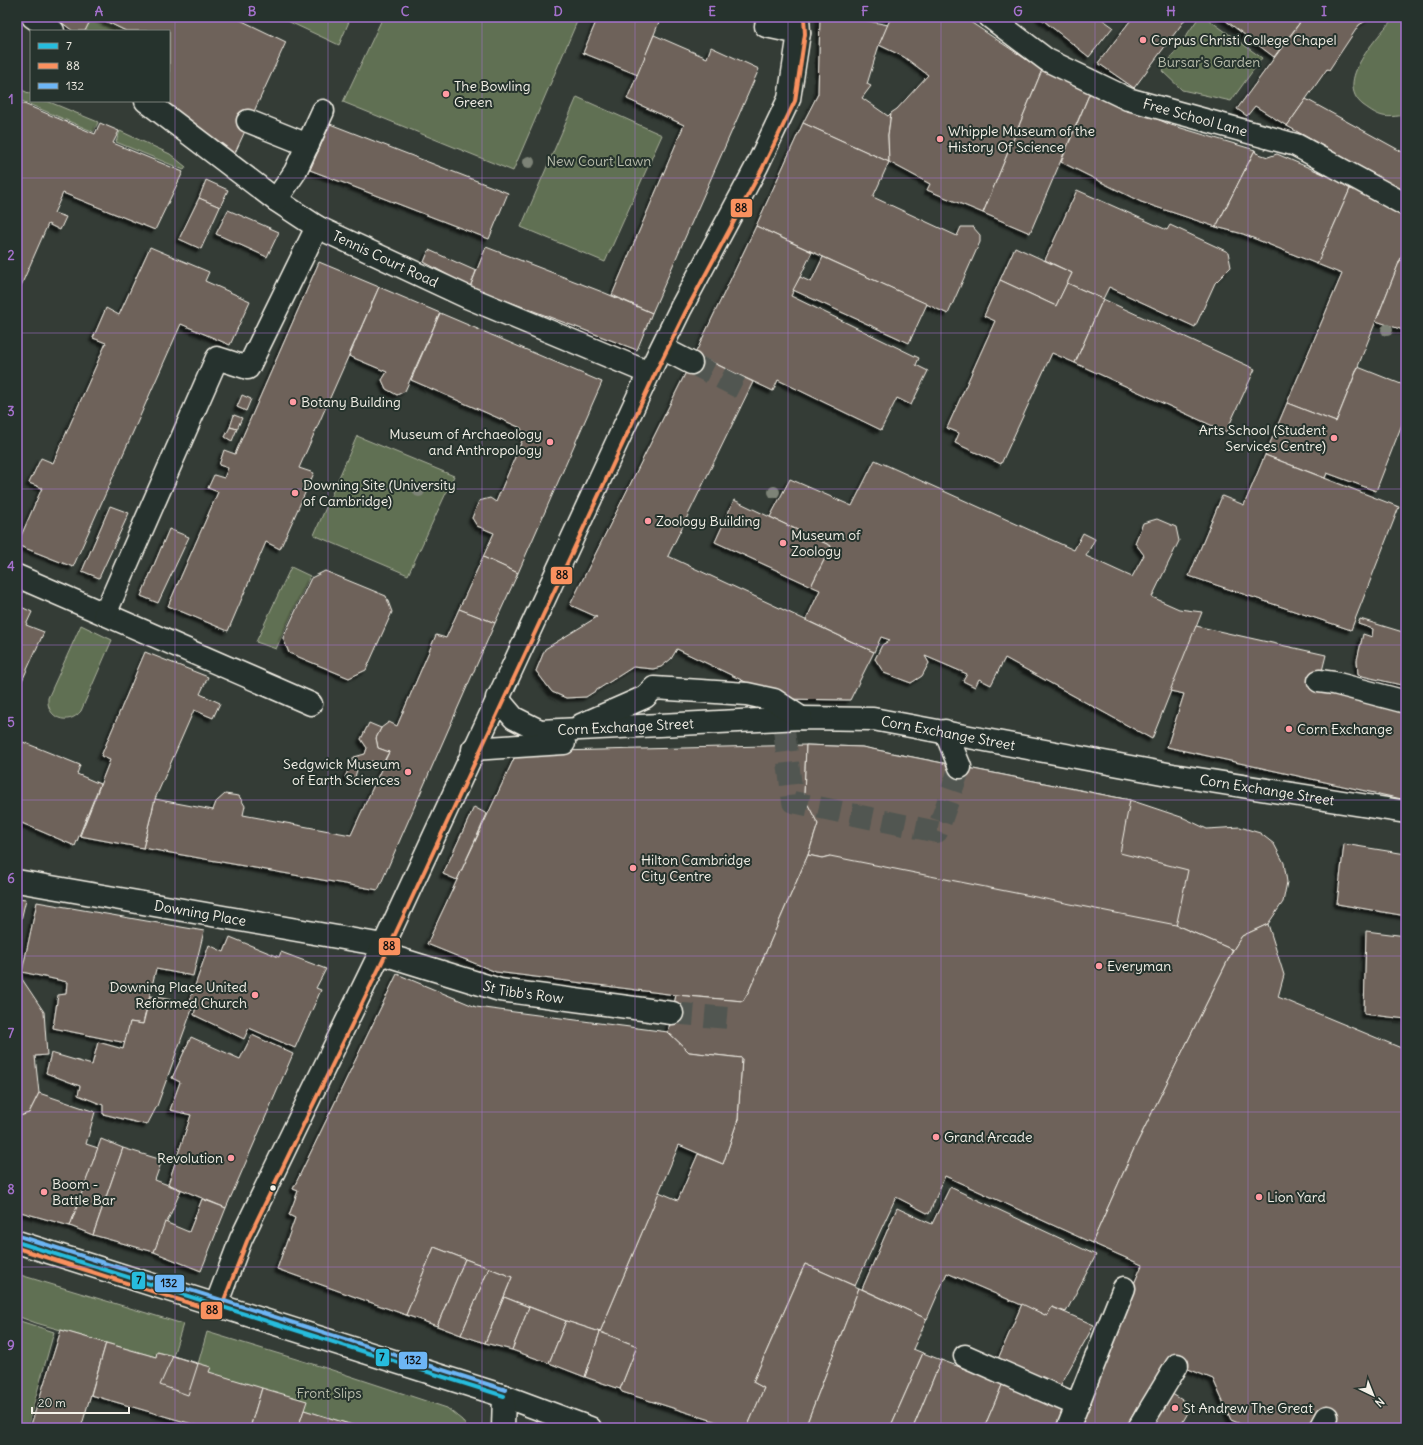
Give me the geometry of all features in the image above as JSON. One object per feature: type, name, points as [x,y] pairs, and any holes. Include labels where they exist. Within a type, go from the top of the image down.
[{"type":"street","points":[[33,17],[52,30]]},
{"type":"street","name":"Free School Lane","points":[[990,17],[1047,60],[1128,99],[1296,145],[1406,205]]},
{"type":"street","points":[[216,1305],[241,1239],[381,949],[649,373],[681,308],[757,166],[789,100],[799,25],[766,26]]},
{"type":"street","name":"Tennis Court Road","points":[[147,102],[279,195],[317,227],[467,297],[649,373]]},
{"type":"street","points":[[279,195],[295,172],[323,111]]},
{"type":"street","points":[[248,121],[308,144]]},
{"type":"street","points":[[105,614],[216,358],[248,368],[317,227]]},
{"type":"street","points":[[662,348],[691,363]]},
{"type":"street","points":[[17,576],[311,704]]},
{"type":"street","points":[[1319,682],[1334,683],[1406,702]]},
{"type":"street","points":[[569,730],[645,697],[654,688],[747,694],[774,700],[791,722]]},
{"type":"street","name":"Corn Exchange Street","points":[[497,698],[514,718],[540,730],[873,719],[945,731],[1173,775],[1406,812]]},
{"type":"street","points":[[474,749],[791,722]]},
{"type":"street","points":[[945,731],[960,767]]},
{"type":"street","name":"Downing Place","points":[[17,881],[381,949]]},
{"type":"street","name":"St Tibb's Row","points":[[381,949],[500,990],[672,1013]]},
{"type":"street","points":[[17,1242],[504,1396],[590,1428]]},
{"type":"street","points":[[1068,1428],[1124,1288]]},
{"type":"street","points":[[965,1356],[1077,1405]]},
{"type":"street","points":[[1139,1428],[1178,1365]]},
{"type":"street","points":[[503,1428],[504,1396]]},
{"type":"green space","points":[[92,17],[97,17],[124,30],[86,30]]},
{"type":"green space","points":[[279,17],[351,17],[339,45]]},
{"type":"green space","name":"The Bowling Green","points":[[383,17],[579,17],[513,171],[343,102]]},
{"type":"green space","name":"Bursar's Garden","points":[[1199,17],[1205,17],[1262,58],[1231,101],[1182,90],[1162,71]]},
{"type":"green space","points":[[1394,17],[1406,17],[1406,115],[1387,117],[1379,115],[1363,105],[1355,95],[1353,84],[1355,72],[1361,60]]},
{"type":"green space","points":[[17,88],[30,94],[30,102],[49,102],[98,122],[94,132],[17,99]]},
{"type":"green space","name":"New Court Lawn","points":[[577,97],[662,135],[605,262],[521,227]]},
{"type":"green space","points":[[120,131],[170,154],[186,167],[184,170],[116,142]]},
{"type":"green space","points":[[357,436],[454,476],[408,575],[314,535]]},
{"type":"green space","points":[[291,567],[310,576],[276,649],[256,642]]},
{"type":"green space","points":[[81,625],[112,640],[81,711],[70,719],[59,718],[50,711],[48,698]]},
{"type":"green space","points":[[17,1274],[183,1324],[173,1356],[158,1352],[156,1357],[36,1323],[17,1316]]},
{"type":"green space","points":[[17,1320],[54,1332],[27,1428],[17,1428]]},
{"type":"green space","name":"Front Slips","points":[[207,1332],[329,1369],[447,1408],[462,1420],[467,1428],[362,1428],[304,1410],[209,1372],[198,1364]]},
{"type":"building","points":[[54,17],[92,17],[86,30],[72,30]]},
{"type":"building","points":[[97,17],[234,17],[286,42],[234,155],[166,102],[170,102],[170,30],[124,30]]},
{"type":"building","points":[[598,17],[661,17],[638,75],[583,53]]},
{"type":"building","points":[[820,17],[859,17],[859,19],[888,25],[879,45],[867,84],[871,86],[862,98],[888,116],[891,113],[888,135],[889,162],[803,123],[818,94]]},
{"type":"building","points":[[891,17],[963,17],[1042,70],[983,213],[927,190],[930,184],[889,162],[888,135],[891,113],[897,109],[928,75],[904,57],[879,45]]},
{"type":"building","points":[[1039,17],[1099,17],[1113,27],[1089,57]]},
{"type":"building","name":"Corpus Christi College Chapel","points":[[1133,17],[1187,17],[1134,88],[1098,63]]},
{"type":"building","points":[[1221,17],[1304,17],[1274,57]]},
{"type":"building","points":[[1304,17],[1367,17],[1369,19],[1359,25],[1329,70],[1327,69],[1287,126],[1255,106],[1247,116],[1237,109]]},
{"type":"building","points":[[654,35],[707,58],[711,47],[759,69],[652,313],[612,295],[684,125],[627,99]]},
{"type":"building","points":[[1042,70],[1091,90],[1030,233],[983,213]]},
{"type":"building","points":[[1091,90],[1171,125],[1255,150],[1216,227],[1141,202],[1061,162]]},
{"type":"building","points":[[1306,99],[1406,154],[1406,192],[1287,126]]},
{"type":"building","points":[[17,101],[95,134],[100,123],[119,131],[113,143],[183,172],[155,230],[63,193],[54,213],[66,217],[60,230],[48,224],[17,295]]},
{"type":"building","points":[[803,123],[889,162],[873,197],[957,236],[961,227],[973,227],[980,235],[980,242],[948,314],[756,226]]},
{"type":"building","points":[[330,124],[508,193],[489,239],[310,170]]},
{"type":"building","points":[[1255,150],[1256,153],[1268,157],[1277,154],[1335,179],[1350,189],[1317,264],[1243,234],[1216,227]]},
{"type":"building","points":[[206,180],[228,190],[220,207],[199,198]]},
{"type":"building","points":[[1350,189],[1357,190],[1406,214],[1406,245],[1336,422],[1287,403],[1342,274],[1317,264]]},
{"type":"building","points":[[1077,190],[1167,230],[1170,225],[1228,252],[1231,267],[1215,283],[1195,327],[1109,287],[1103,299],[1067,283],[1072,273],[1045,260]]},
{"type":"building","points":[[199,198],[220,207],[201,249],[179,239]]},
{"type":"building","points":[[228,210],[279,232],[267,257],[216,234]]},
{"type":"building","points":[[756,226],[812,252],[791,296],[919,358],[916,365],[928,371],[911,405],[897,398],[881,430],[778,380],[773,391],[695,354]]},
{"type":"building","points":[[150,247],[209,272],[205,281],[250,301],[230,345],[181,324],[73,567],[17,545],[42,488],[29,483],[41,458],[53,463],[106,343],[93,338],[106,308],[119,315]]},
{"type":"building","points":[[486,247],[605,293],[652,313],[637,350],[470,287]]},
{"type":"building","points":[[1015,247],[1072,273],[1056,306],[1000,280]]},
{"type":"building","points":[[429,250],[476,271],[470,287],[424,262]]},
{"type":"building","points":[[823,257],[927,304],[909,343],[793,290],[800,277],[811,282]]},
{"type":"building","points":[[1400,260],[1406,262],[1406,331],[1376,321]]},
{"type":"building","name":"Botany Building","points":[[319,262],[379,287],[299,468],[314,473],[280,549],[266,542],[228,631],[168,606],[218,492],[208,488],[214,475],[224,478],[228,468],[219,465],[224,450],[235,454]]},
{"type":"building","points":[[1000,280],[1056,306],[1067,283],[1103,299],[1075,363],[1052,353],[1001,464],[955,443],[959,433],[947,428],[995,321],[984,316]]},
{"type":"building","points":[[379,287],[440,313],[405,391],[397,395],[386,389],[382,380],[387,372],[349,356]]},
{"type":"building","points":[[1103,299],[1255,369],[1226,432],[1075,363]]},
{"type":"building","name":"Museum of Archaeology and Anthropology","points":[[440,313],[602,382],[518,573],[483,557],[494,533],[477,526],[472,518],[479,501],[490,498],[496,502],[524,436],[521,428],[411,380]]},
{"type":"building","name":"Zoology Building","points":[[695,354],[753,382],[668,556],[874,652],[850,700],[781,699],[677,649],[671,659],[661,667],[653,669],[633,667],[586,697],[566,698],[552,692],[536,671],[545,649],[597,617],[570,605]]},
{"type":"building","name":"Arts School (Student Services Centre)","points":[[1358,367],[1406,386],[1406,414],[1376,491],[1327,473],[1325,478],[1265,455],[1287,403],[1336,422]]},
{"type":"building","points":[[242,395],[251,399],[246,411],[237,407]]},
{"type":"building","points":[[234,415],[242,418],[237,429],[230,427]]},
{"type":"building","points":[[230,427],[237,429],[232,441],[225,437]]},
{"type":"building","points":[[1265,455],[1399,507],[1351,630],[1189,576],[1222,496],[1244,505]]},
{"type":"building","points":[[875,460],[1074,550],[1083,533],[1095,539],[1086,556],[1132,577],[1144,555],[1135,543],[1143,523],[1157,519],[1176,527],[1179,541],[1152,597],[1179,609],[1202,612],[1152,739],[1005,658],[991,685],[979,679],[975,687],[963,681],[967,674],[925,656],[929,663],[922,676],[911,683],[884,673],[875,659],[882,645],[890,640],[881,637],[874,652],[806,620],[820,590],[811,586],[831,546],[770,517],[790,479],[852,506]]},
{"type":"building","name":"Museum of Zoology","points":[[734,500],[831,546],[811,586],[715,542]]},
{"type":"building","points":[[110,506],[129,513],[99,578],[82,571]]},
{"type":"building","points":[[169,529],[189,537],[158,603],[141,596]]},
{"type":"building","points":[[483,557],[518,573],[495,623],[459,609]]},
{"type":"building","points":[[325,571],[386,596],[392,612],[366,670],[349,678],[289,653],[283,638],[311,578]]},
{"type":"building","points":[[17,605],[32,612],[26,625],[44,632],[17,692]]},
{"type":"building","points":[[459,609],[495,623],[378,890],[143,848],[155,799],[213,810],[216,802],[225,794],[239,796],[245,806],[243,815],[351,835],[389,752],[378,748],[376,738],[381,728],[389,722],[397,726],[436,635],[446,638]]},
{"type":"building","points":[[1360,619],[1406,633],[1406,668],[1401,685],[1358,675],[1357,660],[1363,634],[1372,637],[1373,629],[1358,624]]},
{"type":"building","name":"Corn Exchange","points":[[1196,626],[1326,655],[1317,691],[1406,711],[1406,800],[1167,747],[1184,694],[1170,691]]},
{"type":"building","points":[[145,652],[208,677],[200,694],[220,703],[213,718],[194,710],[155,799],[143,848],[80,836],[110,760],[101,756]]},
{"type":"building","points":[[1406,668],[1406,686],[1401,685]]},
{"type":"building","points":[[369,723],[381,728],[376,738],[378,748],[389,752],[382,765],[372,761],[358,767],[354,780],[345,777],[354,757],[365,754],[367,748],[361,739]]},
{"type":"building","points":[[23,742],[80,765],[77,774],[100,784],[75,846],[17,821],[17,753],[19,754]]},
{"type":"building","points":[[806,745],[862,747],[1130,800],[1184,818],[1207,829],[1240,827],[1260,833],[1274,844],[1284,863],[1287,882],[1283,902],[1268,924],[1242,936],[1233,950],[1176,925],[830,856],[822,858],[808,855],[818,824],[804,797]]},
{"type":"building","name":"Hilton Cambridge City Centre","points":[[806,745],[804,797],[818,824],[808,855],[749,991],[743,1001],[676,995],[496,972],[427,944],[517,752]]},
{"type":"building","points":[[806,745],[862,747],[1130,800],[1120,853],[1188,870],[1149,1054],[800,983],[830,856],[822,858],[808,855],[818,824],[804,797]]},
{"type":"building","points":[[474,807],[487,814],[457,880],[443,874]]},
{"type":"building","points":[[1344,844],[1406,854],[1406,916],[1337,904]]},
{"type":"building","name":"Grand Arcade","points":[[808,855],[822,858],[830,856],[1176,925],[1233,950],[1133,1151],[1092,1243],[945,1176],[929,1214],[896,1197],[855,1286],[805,1264],[753,1382],[764,1388],[747,1428],[736,1428],[622,1392],[620,1389],[637,1346],[600,1332],[659,1192],[678,1200],[698,1154],[723,1164],[738,1119],[742,1058],[689,1052],[668,1032],[676,995],[743,1001],[749,991]]},
{"type":"building","points":[[17,898],[26,899],[17,937]]},
{"type":"building","points":[[37,902],[204,931],[193,976],[156,969],[143,1024],[130,1022],[126,1043],[53,1028],[58,995],[66,994],[67,982],[22,972]]},
{"type":"building","name":"Lion Yard","points":[[1268,924],[1284,975],[1278,997],[1406,1050],[1406,1428],[1250,1428],[1231,1420],[1213,1379],[1166,1360],[1143,1410],[1137,1407],[1126,1428],[1073,1428],[1142,1265],[1092,1243],[1133,1151],[1233,950],[1242,936]]},
{"type":"building","points":[[1366,931],[1406,936],[1406,1019],[1364,1014]]},
{"type":"building","name":"Downing Place United Reformed Church","points":[[230,937],[279,957],[281,952],[326,969],[316,988],[321,990],[295,1048],[249,1028],[244,1039],[194,1015],[197,1002],[190,1000],[209,945],[224,952]]},
{"type":"building","points":[[17,955],[21,955],[22,979],[44,1012],[47,1055],[35,1056],[39,1093],[29,1113],[17,1117]]},
{"type":"building","points":[[397,974],[476,1007],[668,1032],[689,1052],[742,1058],[738,1119],[723,1164],[679,1145],[600,1332],[566,1321],[504,1297],[512,1277],[434,1247],[406,1315],[277,1269],[295,1218],[289,1215],[298,1191],[293,1189]]},
{"type":"building","points":[[150,996],[194,1004],[157,1106],[147,1125],[103,1114],[103,1105],[78,1095],[80,1086],[46,1073],[51,1053],[92,1065],[98,1042],[123,1049],[130,1022],[143,1024]]},
{"type":"building","points":[[252,1035],[293,1054],[226,1208],[168,1184],[191,1115],[170,1110],[180,1082],[172,1078],[191,1037],[240,1059]]},
{"type":"building","points":[[39,1093],[95,1112],[86,1144],[98,1148],[70,1226],[17,1211],[17,1117],[29,1113]]},
{"type":"building","points":[[101,1139],[123,1148],[93,1235],[70,1226]]},
{"type":"building","points":[[123,1148],[162,1160],[155,1180],[181,1190],[154,1252],[93,1235]]},
{"type":"building","points":[[950,1187],[1096,1255],[1066,1312],[1052,1307],[1047,1316],[947,1273],[927,1319],[862,1289],[897,1208],[932,1224]]},
{"type":"building","points":[[202,1199],[226,1208],[201,1271],[154,1252],[165,1222],[189,1232]]},
{"type":"building","points":[[434,1247],[465,1259],[437,1326],[406,1315]]},
{"type":"building","points":[[465,1259],[489,1268],[461,1335],[437,1326]]},
{"type":"building","points":[[805,1264],[859,1288],[805,1428],[747,1428],[764,1388],[753,1382]]},
{"type":"building","points":[[489,1268],[512,1277],[485,1343],[461,1335]]},
{"type":"building","points":[[859,1288],[927,1319],[913,1349],[923,1353],[890,1428],[805,1428]]},
{"type":"building","points":[[504,1297],[529,1307],[512,1350],[485,1343]]},
{"type":"building","points":[[1022,1304],[1047,1316],[1052,1307],[1094,1325],[1060,1386],[998,1359]]},
{"type":"building","points":[[529,1307],[566,1321],[549,1363],[512,1350]]},
{"type":"building","points":[[566,1321],[600,1332],[585,1377],[549,1363]]},
{"type":"building","points":[[61,1330],[106,1343],[81,1428],[30,1428]]},
{"type":"building","points":[[600,1332],[637,1346],[620,1389],[585,1377]]},
{"type":"building","points":[[106,1343],[156,1357],[157,1352],[173,1356],[211,1367],[209,1372],[262,1388],[250,1428],[206,1428],[91,1395]]},
{"type":"building","points":[[923,1353],[941,1360],[913,1428],[890,1428]]},
{"type":"building","points":[[173,1356],[198,1364],[188,1395],[160,1385]]},
{"type":"building","points":[[941,1360],[1003,1383],[984,1428],[913,1428]]},
{"type":"building","points":[[1003,1383],[1069,1412],[1062,1428],[984,1428]]},
{"type":"building","points":[[262,1388],[307,1401],[298,1428],[250,1428]]},
{"type":"building","name":"St Andrew The Great","points":[[1169,1392],[1192,1406],[1181,1425],[1187,1428],[1148,1428]]},
{"type":"building","points":[[304,1410],[362,1428],[298,1428]]},
{"type":"tunnel","points":[[691,363],[748,392]]},
{"type":"tunnel","points":[[784,730],[793,802],[937,832],[960,767]]},
{"type":"tunnel","points":[[672,1013],[728,1018]]},
{"type":"transit line","name":"88","points":[[17,1248],[214,1311],[221,1308],[247,1241],[385,956],[654,376],[686,311],[762,169],[795,101],[805,34],[804,17]]},
{"type":"transit line","name":"132","points":[[19,1236],[506,1390]]},
{"type":"transit line","name":"7","points":[[17,1242],[504,1396]]},
{"type":"place","name":"Corpus Christi College Chapel","points":[[1143,40]]},
{"type":"place","name":"The Bowling Green","points":[[446,94]]},
{"type":"place","name":"Whipple Museum of the History Of Science","points":[[940,139]]},
{"type":"place","name":"Botany Building","points":[[293,402]]},
{"type":"place","name":"Arts School (Student Services Centre)","points":[[1334,438]]},
{"type":"place","name":"Museum of Archaeology and Anthropology","points":[[550,442]]},
{"type":"place","name":"Downing Site (University of Cambridge)","points":[[295,493]]},
{"type":"place","name":"Zoology Building","points":[[648,521]]},
{"type":"place","name":"Museum of Zoology","points":[[783,543]]},
{"type":"place","name":"Corn Exchange","points":[[1289,729]]},
{"type":"place","name":"Sedgwick Museum of Earth Sciences","points":[[408,772]]},
{"type":"place","name":"Hilton Cambridge City Centre","points":[[633,868]]},
{"type":"place","name":"Everyman","points":[[1099,966]]},
{"type":"place","name":"Downing Place United Reformed Church","points":[[255,995]]},
{"type":"place","name":"Grand Arcade","points":[[936,1137]]},
{"type":"place","name":"Revolution","points":[[231,1158]]},
{"type":"place","name":"Boom - Battle Bar","points":[[44,1192]]},
{"type":"place","name":"Lion Yard","points":[[1259,1197]]},
{"type":"place","name":"St Andrew The Great","points":[[1175,1408]]}]
